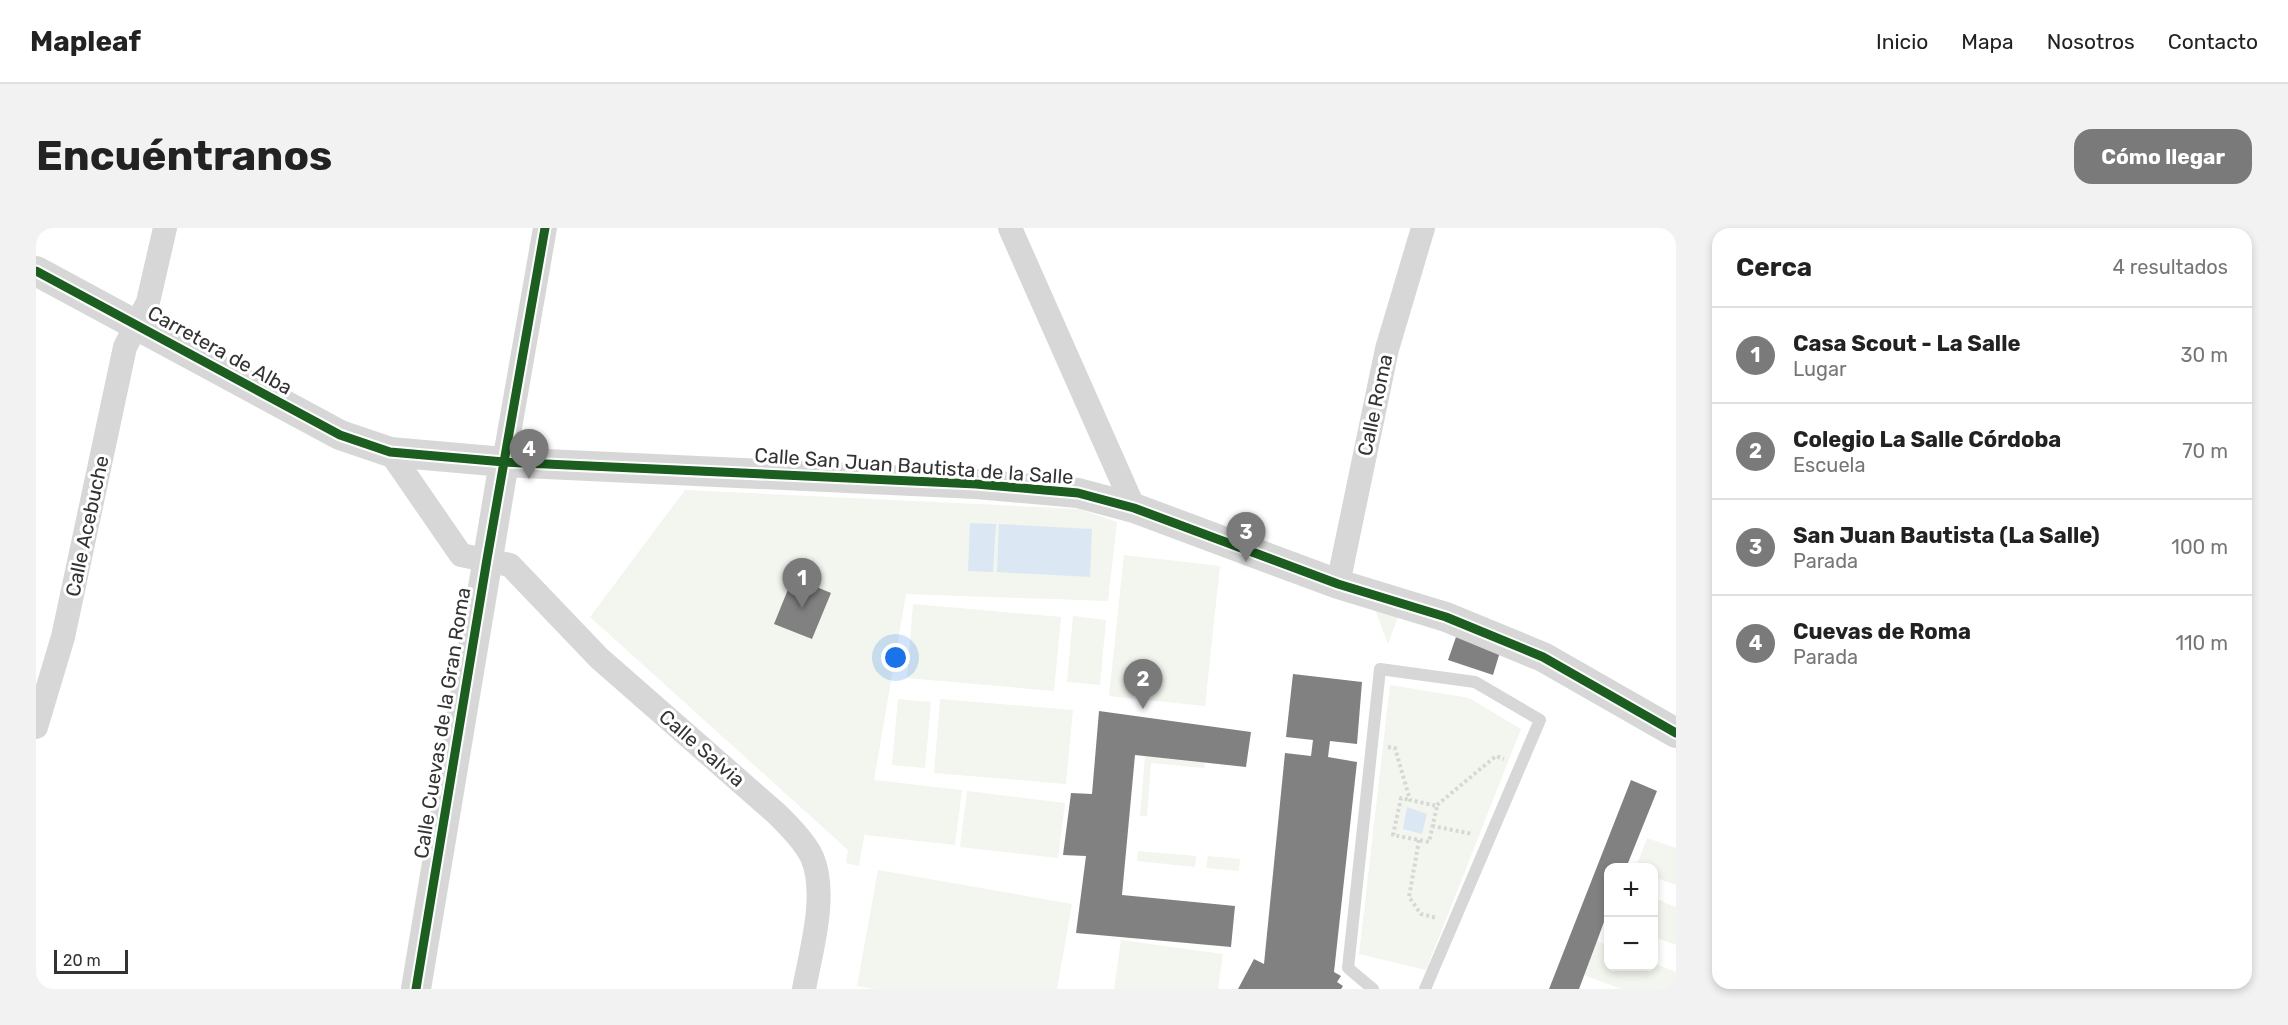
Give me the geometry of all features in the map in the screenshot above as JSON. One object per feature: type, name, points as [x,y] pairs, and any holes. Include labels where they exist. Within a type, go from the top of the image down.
[{"type":"street","name":"Calle Acebuche","points":[[36,727],[63,637],[125,347],[148,302],[165,228]]},
{"type":"street","points":[[504,462],[545,228]]},
{"type":"street","points":[[1010,228],[1134,508]]},
{"type":"street","name":"Calle Roma","points":[[1338,584],[1387,349],[1423,228]]},
{"type":"street","name":"Carretera de Alba","points":[[36,271],[340,435],[390,452]]},
{"type":"street","points":[[390,452],[461,555],[487,559]]},
{"type":"street","name":"Calle San Juan Bautista de la Salle","points":[[390,452],[504,462],[976,484],[1078,493],[1134,508],[1338,584],[1446,617],[1543,657],[1676,733]]},
{"type":"street","name":"Calle Cuevas de la Gran Roma","points":[[416,989],[504,462]]},
{"type":"street","name":"Calle Salvia","points":[[487,559],[510,565],[599,658],[777,814],[799,837],[811,856],[818,876],[818,903],[804,989]]},
{"type":"lane","points":[[1373,989],[1348,968],[1380,669],[1475,682],[1540,720],[1425,989]]},
{"type":"path","points":[[1372,744],[1395,748],[1410,800]]},
{"type":"path","points":[[1437,806],[1401,798],[1393,835],[1428,842],[1437,806],[1496,756],[1521,765]]},
{"type":"path","points":[[1432,826],[1490,837]]},
{"type":"path","points":[[1419,840],[1409,897],[1421,914],[1454,922]]},
{"type":"shaded area","points":[[685,490],[1079,509],[1117,522],[1108,601],[906,594],[874,780],[962,790],[955,845],[865,835],[865,831],[859,866],[846,863],[848,850],[590,617]]},
{"type":"shaded area","points":[[970,523],[996,524],[993,572],[968,571]]},
{"type":"shaded area","points":[[999,524],[1092,529],[1090,577],[997,572]]},
{"type":"shaded area","points":[[1124,555],[1220,566],[1205,706],[1109,696]]},
{"type":"shaded area","points":[[913,604],[1061,617],[1054,691],[907,678]]},
{"type":"shaded area","points":[[1375,610],[1398,617],[1388,644]]},
{"type":"shaded area","points":[[1073,616],[1106,620],[1100,685],[1067,682]]},
{"type":"shaded area","points":[[1390,685],[1469,698],[1521,729],[1426,970],[1359,954]]},
{"type":"shaded area","points":[[898,699],[931,702],[925,768],[892,765]]},
{"type":"shaded area","points":[[940,699],[1073,710],[1066,784],[934,773]]},
{"type":"shaded area","points":[[1145,756],[1205,763],[1204,768],[1151,763],[1147,816],[1140,816]]},
{"type":"shaded area","points":[[967,791],[1065,803],[1058,858],[960,847]]},
{"type":"shaded area","points":[[1407,807],[1427,814],[1422,834],[1403,829]]},
{"type":"shaded area","points":[[1647,838],[1676,848],[1676,885],[1658,878],[1658,863],[1638,863]]},
{"type":"shaded area","points":[[1138,851],[1196,856],[1195,867],[1137,861]]},
{"type":"shaded area","points":[[1208,856],[1240,859],[1239,871],[1206,868]]},
{"type":"shaded area","points":[[878,870],[1072,904],[1057,989],[874,989],[857,986]]},
{"type":"shaded area","points":[[1658,900],[1676,907],[1676,945],[1658,938]]},
{"type":"shaded area","points":[[1121,940],[1223,954],[1218,989],[1114,989]]},
{"type":"shaded area","points":[[1597,941],[1604,944],[1604,971],[1658,971],[1658,965],[1676,972],[1676,989],[1621,989],[1584,975]]},
{"type":"building","points":[[793,577],[831,593],[812,639],[774,624]]},
{"type":"building","points":[[1456,637],[1500,652],[1493,675],[1448,660]]},
{"type":"building","points":[[1293,674],[1362,682],[1357,744],[1330,741],[1328,757],[1357,762],[1334,972],[1341,976],[1337,982],[1343,986],[1341,989],[1238,989],[1254,959],[1264,964],[1285,753],[1311,756],[1313,740],[1286,737]]},
{"type":"building","points":[[1099,711],[1251,732],[1246,767],[1135,755],[1122,895],[1235,906],[1231,947],[1076,933],[1086,856],[1063,855],[1071,793],[1092,794]]},
{"type":"building","points":[[1631,780],[1657,791],[1628,863],[1604,863],[1604,922],[1579,989],[1549,989]]},
{"type":"cycle path","points":[[416,989],[487,559],[545,228]]},
{"type":"cycle path","points":[[36,271],[340,435],[390,452],[504,462],[976,484],[1078,493],[1134,508],[1338,584],[1446,617],[1543,657],[1676,733]]},
{"type":"place","name":"Cuevas de Roma","points":[[529,479]]},
{"type":"place","name":"San Juan Bautista (La Salle)","points":[[1246,562]]},
{"type":"place","name":"Casa Scout - La Salle","points":[[802,608]]},
{"type":"place","name":"Colegio La Salle Córdoba","points":[[1143,709]]}]
